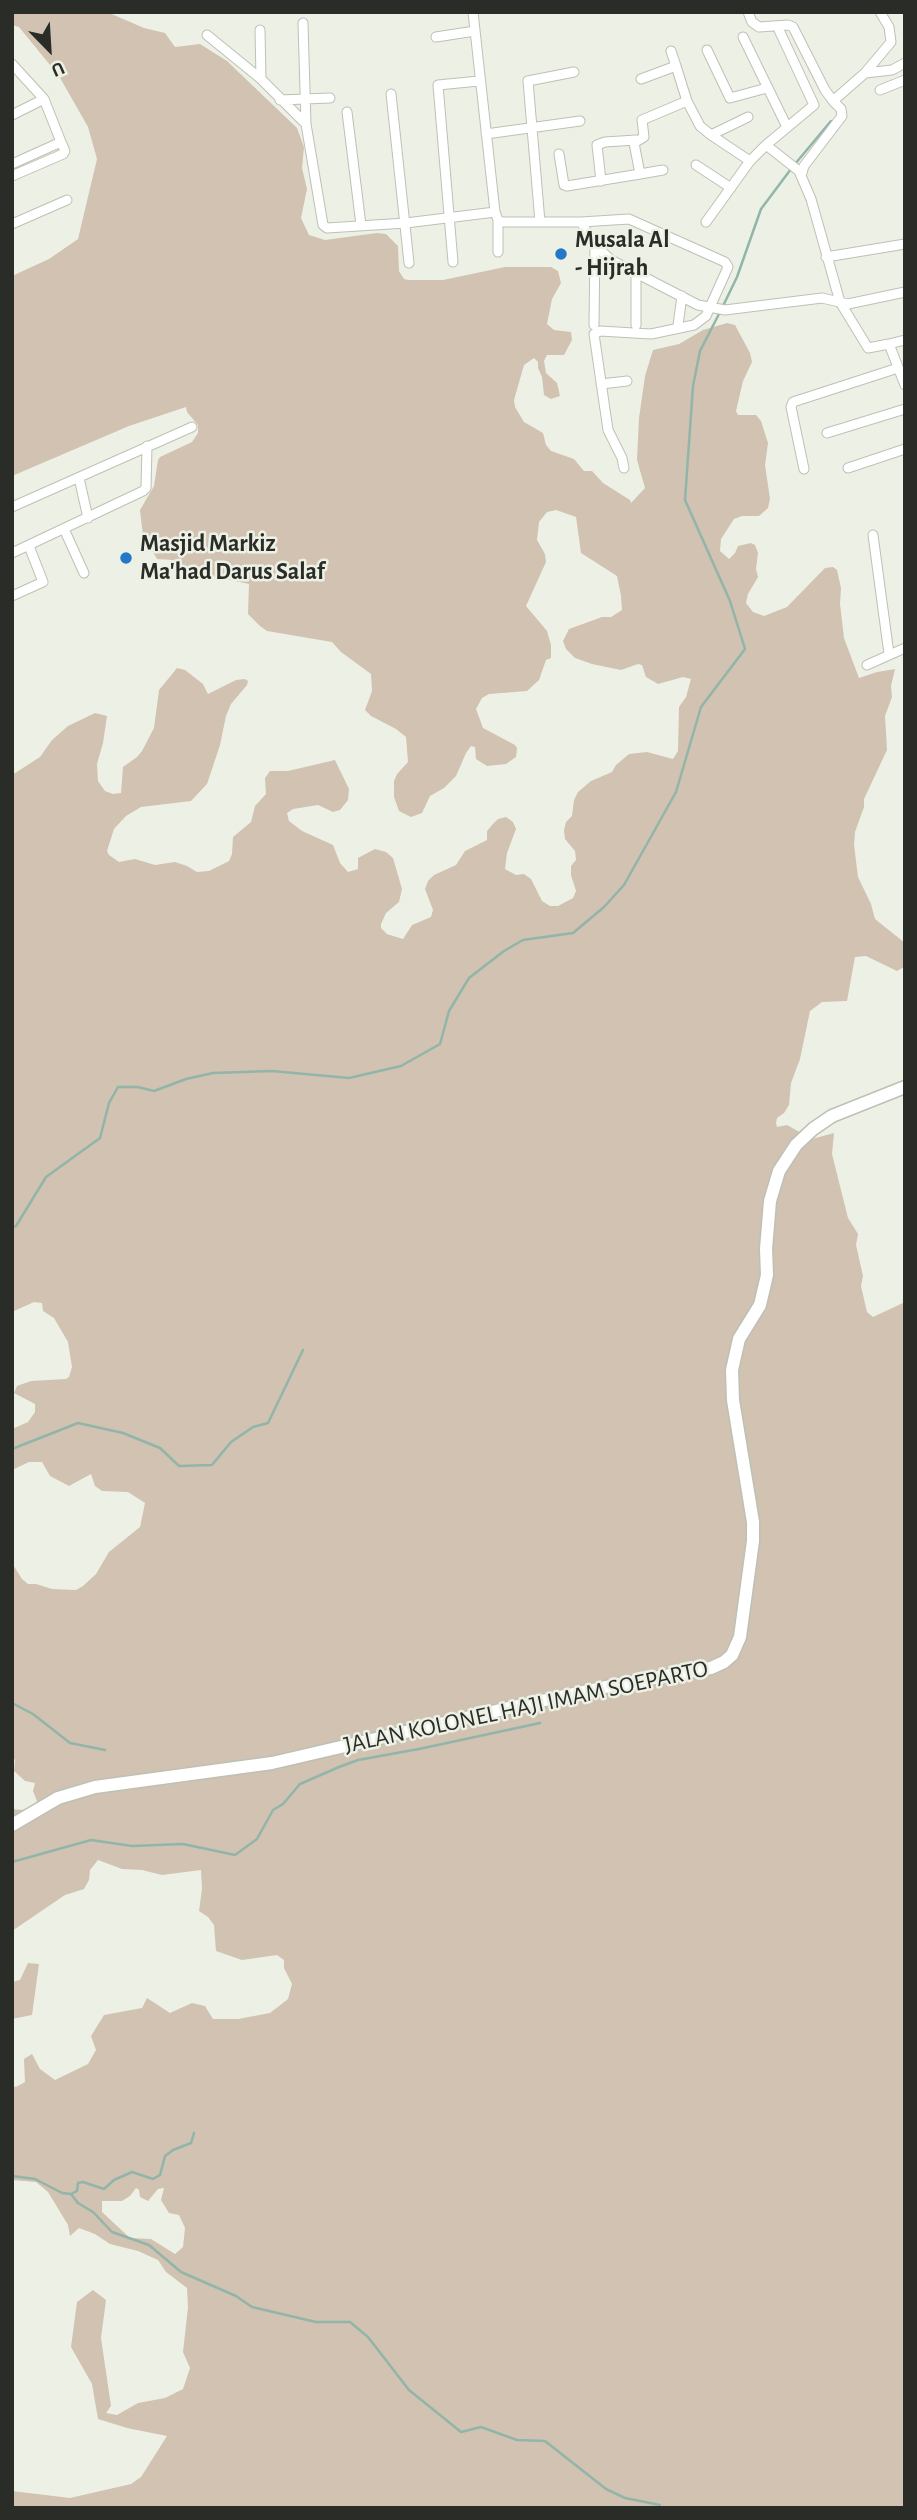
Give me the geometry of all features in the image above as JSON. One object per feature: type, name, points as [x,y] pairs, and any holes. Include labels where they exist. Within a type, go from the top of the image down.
[{"type":"main road","name":"JALAN KOLONEL HAJI IMAM SOEPARTO","points":[[12,1825],[58,1798],[95,1787],[272,1763],[513,1707],[711,1668],[724,1662],[732,1655],[740,1637],[754,1522],[733,1400],[732,1370],[739,1339],[760,1305],[767,1275],[770,1201],[779,1171],[796,1145],[832,1116],[905,1087]]},
{"type":"street","points":[[473,12],[479,81],[497,216],[498,253]]},
{"type":"street","points":[[748,12],[752,22],[759,27],[793,27],[825,90],[841,110],[842,116],[800,174]]},
{"type":"street","points":[[832,101],[865,73],[891,41],[883,14]]},
{"type":"street","points":[[303,23],[306,124],[323,225],[327,228],[450,217],[497,216],[540,222],[629,219],[725,262],[728,267],[718,308],[694,325],[651,334],[596,332],[594,338],[608,430],[624,468]]},
{"type":"street","points":[[260,30],[261,79]]},
{"type":"street","points":[[706,222],[750,161],[814,105],[779,30]]},
{"type":"street","points":[[436,37],[475,31]]},
{"type":"street","points":[[207,35],[261,79],[306,124]]},
{"type":"street","points":[[743,37],[787,127]]},
{"type":"street","points":[[707,50],[730,98],[767,88]]},
{"type":"street","points":[[671,51],[687,101],[700,125],[750,161]]},
{"type":"street","points":[[865,73],[892,70],[905,64]]},
{"type":"street","points":[[12,176],[65,151],[44,99],[13,67]]},
{"type":"street","points":[[641,79],[677,69]]},
{"type":"street","points":[[540,222],[528,81],[574,72]]},
{"type":"street","points":[[880,90],[905,80]]},
{"type":"street","points":[[453,262],[438,85],[479,81]]},
{"type":"street","points":[[391,94],[410,263]]},
{"type":"street","points":[[280,100],[330,97]]},
{"type":"street","points":[[12,115],[44,99]]},
{"type":"street","points":[[601,181],[597,145],[644,137],[642,120],[687,101]]},
{"type":"street","points":[[347,112],[361,225]]},
{"type":"street","points":[[711,135],[748,117]]},
{"type":"street","points":[[486,134],[580,121]]},
{"type":"street","points":[[636,140],[634,143],[640,174]]},
{"type":"street","points":[[12,164],[61,142]]},
{"type":"street","points":[[766,145],[800,174],[811,198],[840,302],[868,348],[905,340]]},
{"type":"street","points":[[559,155],[565,185],[663,170]]},
{"type":"street","points":[[696,165],[731,188]]},
{"type":"street","points":[[12,224],[67,200]]},
{"type":"street","points":[[580,222],[595,245],[611,260],[698,304],[718,308],[822,298],[848,304],[905,292]]},
{"type":"street","points":[[826,257],[905,244]]},
{"type":"street","points":[[594,325],[595,245]]},
{"type":"street","points":[[636,272],[636,325]]},
{"type":"street","points":[[678,325],[682,296]]},
{"type":"street","points":[[889,344],[905,385]]},
{"type":"street","points":[[804,470],[791,407],[793,402],[898,368]]},
{"type":"street","points":[[601,384],[627,381]]},
{"type":"street","points":[[827,433],[905,409]]},
{"type":"street","points":[[12,507],[192,426]]},
{"type":"street","points":[[12,553],[88,519],[146,488],[147,446]]},
{"type":"street","points":[[848,468],[905,449]]},
{"type":"street","points":[[79,478],[88,519]]},
{"type":"street","points":[[65,529],[84,573]]},
{"type":"street","points":[[873,535],[889,654]]},
{"type":"street","points":[[12,596],[43,582],[29,546]]},
{"type":"street","points":[[867,665],[905,648]]},
{"type":"shaded area","points":[[12,12],[107,12],[144,28],[165,33],[175,47],[200,44],[227,61],[297,128],[304,147],[302,168],[307,189],[301,218],[309,235],[325,240],[386,234],[398,246],[399,271],[404,279],[443,280],[505,267],[551,267],[558,271],[561,283],[552,299],[547,324],[554,330],[571,332],[572,340],[564,355],[547,355],[544,361],[546,373],[557,383],[560,396],[551,399],[544,395],[538,362],[534,358],[524,365],[514,400],[515,407],[524,422],[543,433],[546,445],[551,451],[574,459],[584,471],[592,471],[603,483],[631,503],[645,488],[637,460],[639,418],[645,376],[653,350],[679,344],[703,330],[727,323],[735,325],[752,362],[743,381],[736,411],[738,415],[756,415],[761,421],[768,443],[765,465],[770,499],[768,508],[759,516],[734,519],[721,539],[720,551],[729,559],[738,546],[751,543],[755,545],[758,553],[758,577],[746,603],[753,612],[764,616],[787,607],[825,568],[833,567],[837,570],[841,588],[844,638],[859,678],[895,669],[891,686],[892,697],[885,716],[887,750],[864,799],[854,845],[858,877],[875,919],[905,943],[904,967],[897,971],[866,956],[855,957],[847,1001],[822,1002],[810,1011],[800,1059],[791,1083],[789,1105],[777,1118],[776,1123],[777,1127],[787,1125],[812,1139],[834,1133],[832,1154],[848,1218],[858,1234],[856,1245],[867,1312],[873,1317],[905,1302],[905,2508],[12,2508],[12,2491],[70,2498],[131,2484],[141,2477],[167,2436],[98,2419],[92,2384],[71,2347],[77,2302],[93,2290],[106,2300],[101,2338],[111,2406],[106,2413],[117,2415],[138,2403],[165,2398],[183,2389],[190,2368],[183,2352],[188,2307],[187,2288],[166,2272],[158,2260],[138,2251],[110,2244],[79,2228],[70,2236],[68,2225],[48,2192],[36,2182],[12,2180],[12,2086],[16,2087],[25,2082],[24,2059],[32,2054],[40,2069],[55,2080],[88,2064],[96,2050],[91,2036],[104,2015],[142,2008],[147,1998],[170,2013],[192,2003],[205,2006],[213,2019],[238,2019],[270,2013],[288,1999],[292,1984],[284,1968],[284,1960],[277,1955],[242,1960],[216,1951],[214,1925],[199,1911],[201,1870],[162,1875],[122,1869],[98,1860],[90,1870],[84,1889],[65,1895],[12,1931],[12,1809],[23,1810],[37,1801],[33,1791],[35,1783],[25,1781],[14,1771],[15,1760],[12,1756],[12,1563],[28,1584],[76,1590],[96,1574],[109,1552],[140,1527],[145,1503],[128,1492],[102,1491],[95,1486],[91,1474],[69,1486],[50,1476],[42,1462],[29,1462],[12,1470],[12,1429],[28,1422],[35,1412],[35,1404],[14,1393],[17,1386],[31,1381],[66,1379],[72,1367],[68,1342],[54,1318],[43,1311],[42,1303],[34,1302],[12,1312],[12,775],[40,757],[52,740],[68,726],[95,713],[107,716],[97,764],[98,781],[105,791],[121,793],[123,767],[142,751],[154,728],[159,690],[177,668],[185,670],[203,684],[208,694],[236,680],[245,679],[248,681],[247,685],[231,704],[226,716],[207,784],[191,801],[141,807],[126,816],[114,829],[107,851],[109,855],[119,862],[135,859],[155,865],[175,862],[197,872],[209,871],[229,861],[233,837],[251,822],[255,806],[266,794],[265,778],[270,771],[288,771],[335,760],[349,789],[348,800],[340,810],[333,812],[318,805],[293,809],[287,813],[289,821],[302,831],[333,845],[340,863],[348,872],[358,869],[358,858],[375,849],[386,852],[393,858],[402,889],[399,902],[386,913],[381,928],[387,934],[403,939],[412,925],[431,917],[433,910],[425,889],[428,881],[434,875],[456,865],[465,851],[487,840],[487,831],[498,819],[506,817],[513,822],[516,829],[507,853],[505,869],[516,875],[524,874],[531,879],[542,901],[550,906],[558,906],[573,898],[576,891],[571,866],[576,860],[575,851],[565,839],[564,830],[566,822],[572,816],[578,792],[591,781],[612,772],[629,754],[647,752],[673,759],[678,751],[679,707],[686,697],[691,679],[683,677],[658,684],[646,677],[642,665],[621,670],[592,664],[575,658],[566,649],[563,641],[569,629],[602,617],[611,617],[622,610],[621,596],[617,576],[581,553],[576,517],[556,510],[547,512],[539,522],[537,540],[545,554],[546,562],[526,606],[547,631],[551,658],[546,660],[539,680],[527,691],[489,694],[482,698],[476,709],[483,728],[515,745],[516,757],[506,764],[487,766],[476,759],[475,747],[471,746],[456,776],[444,788],[430,796],[422,813],[411,817],[399,811],[394,797],[394,781],[408,762],[406,737],[365,710],[372,691],[371,674],[332,642],[267,631],[260,626],[248,614],[249,584],[208,575],[195,578],[191,570],[173,560],[157,559],[144,545],[140,510],[154,486],[158,460],[192,442],[198,433],[198,425],[186,407],[129,426],[12,476],[12,276],[49,259],[78,239],[97,159],[88,127],[59,76],[19,27],[12,25]],"holes":[[[136,2188],[140,2197],[148,2201],[158,2189],[164,2188],[161,2200],[169,2213],[179,2215],[185,2228],[183,2247],[175,2254],[151,2239],[130,2238],[102,2212],[102,2201],[122,2201]]]},
{"type":"shaded area","points":[[28,1963],[39,1964],[32,2015],[12,2019],[12,1982],[20,1980]]},
{"type":"waterway","points":[[795,164],[831,121]]},
{"type":"waterway","points":[[723,306],[737,277],[761,209],[791,169]]},
{"type":"waterway","points":[[12,1228],[16,1226],[46,1177],[100,1138],[109,1103],[118,1087],[138,1087],[154,1091],[186,1079],[213,1073],[272,1071],[349,1078],[401,1066],[440,1044],[449,1011],[469,978],[523,940],[573,933],[604,907],[624,885],[676,792],[701,707],[745,649],[730,601],[685,500],[693,386],[700,351],[720,312]]},
{"type":"waterway","points":[[12,1449],[78,1423],[123,1433],[160,1448],[179,1466],[212,1465],[231,1442],[253,1427],[268,1423],[303,1350]]},
{"type":"waterway","points":[[12,1703],[33,1714],[70,1743],[105,1750]]},
{"type":"waterway","points":[[12,1862],[91,1840],[132,1846],[183,1844],[235,1855],[257,1839],[273,1810],[283,1804],[300,1784],[339,1767],[358,1760],[540,1723]]},
{"type":"waterway","points":[[12,2176],[35,2179],[62,2193],[71,2194],[77,2191],[78,2183],[104,2189],[114,2180],[132,2172],[153,2179],[160,2175],[165,2156],[191,2143],[194,2133]]},
{"type":"waterway","points":[[71,2194],[112,2232],[149,2245],[181,2272],[236,2296],[252,2307],[316,2322],[350,2322],[368,2337],[409,2390],[461,2432],[481,2427],[517,2440],[545,2441],[606,2489],[625,2498],[660,2505]]},
{"type":"place","name":"Musala Al - Hijrah","points":[[561,254]]},
{"type":"place","name":"Masjid Markiz Ma'had Darus Salaf","points":[[126,558]]}]
